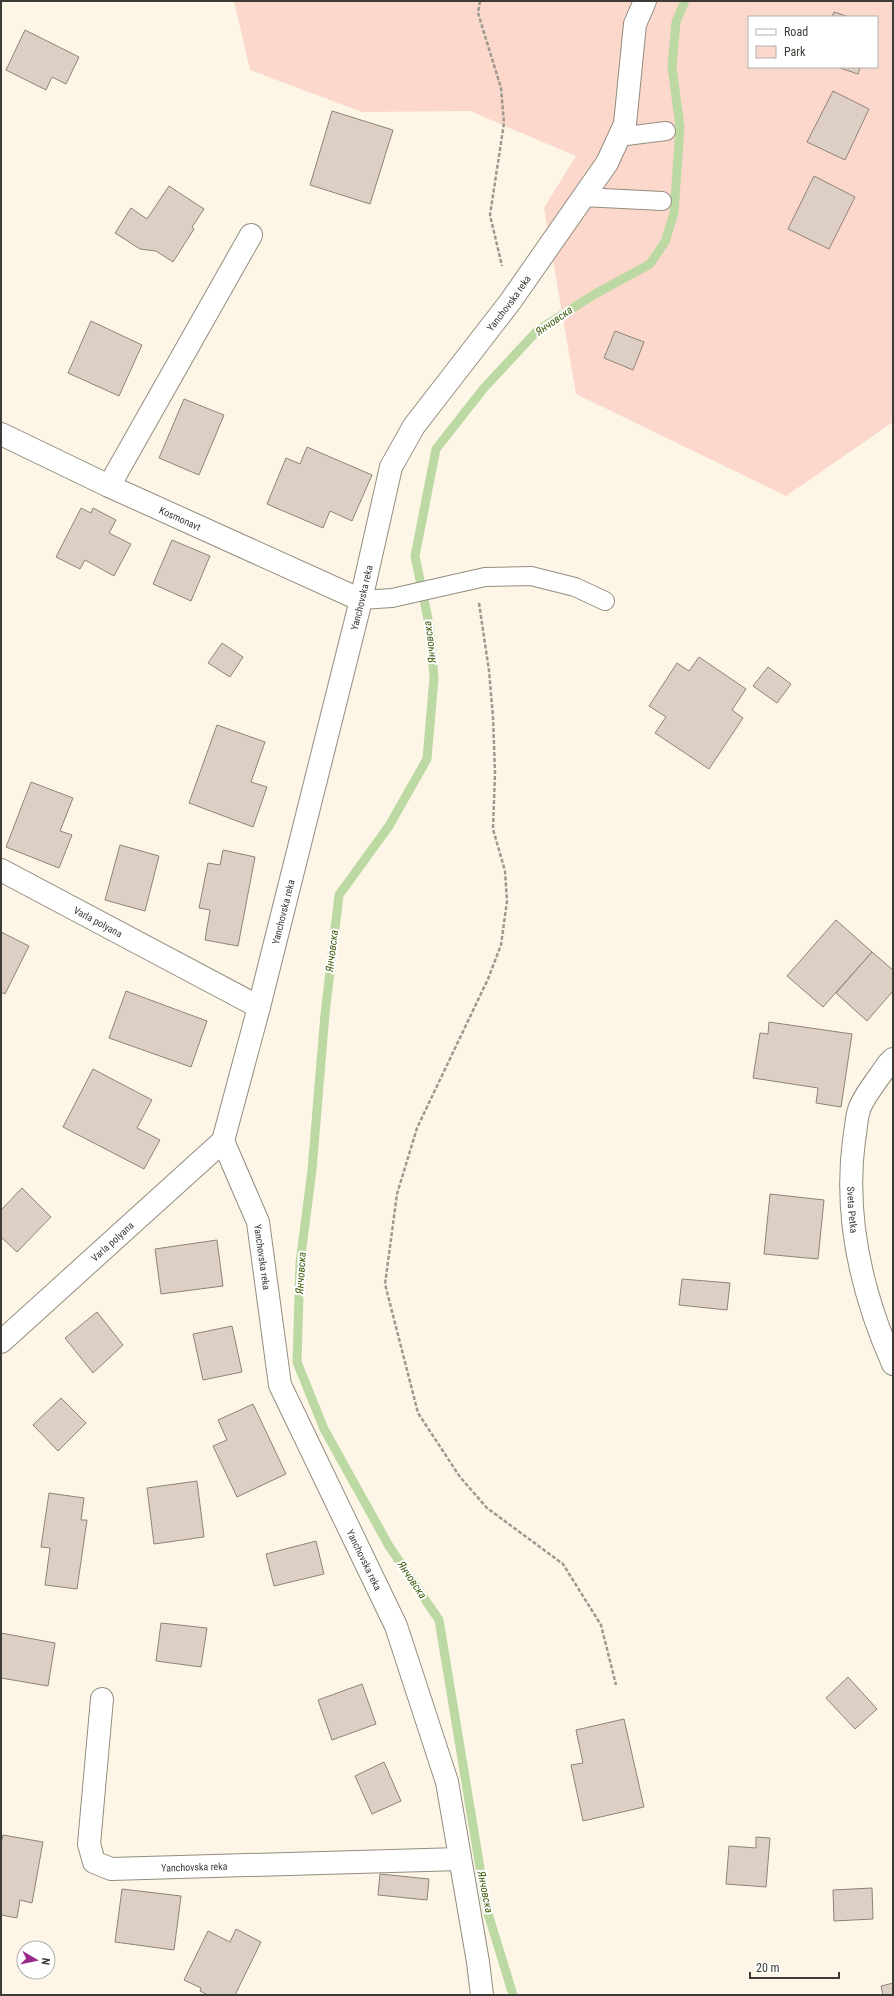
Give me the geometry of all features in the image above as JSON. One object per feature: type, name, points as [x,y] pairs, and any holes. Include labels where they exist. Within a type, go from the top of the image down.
[{"type":"street","name":"Yanchovska reka","points":[[482,1995],[478,1962],[447,1782],[396,1626],[280,1385],[258,1222],[223,1141],[259,1007],[361,600],[392,467],[414,426],[510,302],[607,163],[625,124],[635,24],[644,1]]},
{"type":"street","points":[[109,486],[251,235]]},
{"type":"street","name":"Kosmonavt","points":[[1,434],[109,486],[361,600]]},
{"type":"street","name":"Varla polyana","points":[[1,870],[259,1007]]},
{"type":"street","name":"Sveta Petka","points":[[893,1060],[888,1064],[859,1109],[851,1162],[853,1221],[859,1265],[871,1308],[893,1364]]},
{"type":"street","name":"Varla polyana","points":[[1,1342],[223,1141]]},
{"type":"street","name":"Yanchovska reka","points":[[102,1699],[88,1844],[94,1862],[111,1869],[460,1859]]},
{"type":"lane","points":[[618,137],[666,131]]},
{"type":"lane","points":[[583,197],[662,201]]},
{"type":"lane","points":[[361,600],[402,596],[485,577],[531,576],[575,587],[605,601]]},
{"type":"path","points":[[480,1],[478,13],[501,88],[504,123],[490,215],[510,302]]},
{"type":"path","points":[[474,579],[483,624],[493,717],[495,773],[493,829],[505,871],[507,901],[501,944],[488,979],[417,1128],[397,1194],[385,1284],[418,1413],[460,1477],[487,1508],[563,1564],[601,1625],[616,1685]]},
{"type":"green space","points":[[234,1],[893,1],[893,422],[786,496],[576,394],[544,208],[576,156],[470,111],[362,112],[250,70]]},
{"type":"building","points":[[834,12],[846,16],[832,16]]},
{"type":"building","points":[[25,30],[79,57],[66,84],[52,77],[46,90],[6,70]]},
{"type":"building","points":[[840,68],[860,68],[858,74]]},
{"type":"building","points":[[833,91],[869,109],[845,160],[807,142]]},
{"type":"building","points":[[332,111],[393,130],[370,204],[310,185]]},
{"type":"building","points":[[814,176],[855,197],[829,249],[788,229]]},
{"type":"building","points":[[169,186],[204,209],[192,227],[194,229],[173,262],[156,251],[140,249],[115,233],[131,208],[147,219]]},
{"type":"building","points":[[91,321],[142,345],[119,396],[68,373]]},
{"type":"building","points":[[615,331],[644,342],[633,370],[604,358]]},
{"type":"building","points":[[184,399],[224,415],[199,475],[159,458]]},
{"type":"building","points":[[307,447],[372,475],[352,521],[330,511],[323,528],[267,504],[286,458],[300,464]]},
{"type":"building","points":[[81,508],[91,513],[93,508],[116,520],[109,533],[131,544],[114,576],[85,560],[80,569],[56,557]]},
{"type":"building","points":[[172,540],[210,556],[191,601],[153,584]]},
{"type":"building","points":[[222,643],[243,657],[230,677],[208,663]]},
{"type":"building","points":[[699,657],[746,689],[732,710],[743,718],[709,769],[655,733],[666,717],[649,706],[677,663],[689,671]]},
{"type":"building","points":[[768,667],[791,684],[777,703],[753,686]]},
{"type":"building","points":[[217,725],[265,742],[251,782],[267,787],[253,827],[189,803]]},
{"type":"building","points":[[31,782],[73,798],[60,831],[72,835],[59,868],[6,847]]},
{"type":"building","points":[[120,845],[159,856],[145,911],[105,900]]},
{"type":"building","points":[[223,850],[255,857],[238,946],[205,940],[210,910],[199,908],[208,863],[220,865]]},
{"type":"building","points":[[836,920],[872,952],[823,1007],[787,976]]},
{"type":"building","points":[[1,932],[29,946],[5,994],[1,992]]},
{"type":"building","points":[[872,952],[893,970],[893,991],[867,1021],[836,993]]},
{"type":"building","points":[[126,991],[207,1021],[191,1067],[109,1038]]},
{"type":"building","points":[[769,1022],[852,1034],[841,1107],[816,1103],[818,1088],[753,1078],[760,1033],[768,1034]]},
{"type":"building","points":[[93,1069],[152,1100],[137,1128],[160,1140],[144,1169],[63,1127]]},
{"type":"building","points":[[22,1188],[51,1217],[17,1252],[1,1237],[1,1210]]},
{"type":"building","points":[[770,1194],[824,1200],[818,1259],[764,1254]]},
{"type":"building","points":[[217,1240],[223,1286],[161,1294],[155,1249]]},
{"type":"building","points":[[682,1279],[730,1283],[727,1310],[679,1305]]},
{"type":"building","points":[[97,1312],[123,1345],[93,1373],[65,1338]]},
{"type":"building","points":[[232,1326],[242,1372],[203,1380],[193,1334]]},
{"type":"building","points":[[61,1398],[86,1423],[58,1451],[33,1425]]},
{"type":"building","points":[[253,1404],[286,1474],[237,1497],[213,1446],[227,1440],[218,1420]]},
{"type":"building","points":[[197,1481],[204,1537],[154,1544],[147,1488]]},
{"type":"building","points":[[49,1493],[84,1498],[81,1520],[87,1520],[77,1589],[45,1585],[50,1548],[41,1547]]},
{"type":"building","points":[[316,1541],[324,1574],[274,1586],[266,1554]]},
{"type":"building","points":[[161,1623],[207,1628],[201,1667],[156,1661]]},
{"type":"building","points":[[1,1633],[55,1643],[48,1686],[1,1678]]},
{"type":"building","points":[[848,1677],[877,1709],[855,1729],[826,1698]]},
{"type":"building","points":[[362,1684],[376,1724],[332,1740],[318,1700]]},
{"type":"building","points":[[624,1719],[644,1807],[583,1821],[571,1765],[583,1763],[576,1730]]},
{"type":"building","points":[[384,1762],[401,1801],[372,1814],[355,1776]]},
{"type":"building","points":[[3,1835],[43,1842],[32,1903],[20,1900],[17,1918],[1,1915],[1,1844]]},
{"type":"building","points":[[756,1837],[770,1838],[766,1887],[726,1884],[729,1846],[756,1848]]},
{"type":"building","points":[[380,1874],[429,1879],[427,1900],[378,1895]]},
{"type":"building","points":[[872,1888],[873,1919],[834,1921],[833,1890]]},
{"type":"building","points":[[122,1889],[181,1896],[174,1950],[115,1942]]},
{"type":"building","points":[[236,1929],[261,1942],[235,1995],[208,1995],[200,1991],[201,1988],[184,1980],[208,1931],[230,1942]]},
{"type":"building","points":[[893,1983],[893,1995],[883,1995],[881,1986]]},
{"type":"waterway","name":"Янчовска","points":[[513,1995],[487,1910],[439,1620],[389,1546],[324,1429],[297,1362],[300,1263],[312,1170],[325,1014],[339,895],[389,826],[427,759],[434,678],[430,629],[415,556],[436,449],[484,388],[538,330],[595,294],[650,264],[665,242],[674,213],[680,127],[672,67],[676,22],[685,1]]}]
